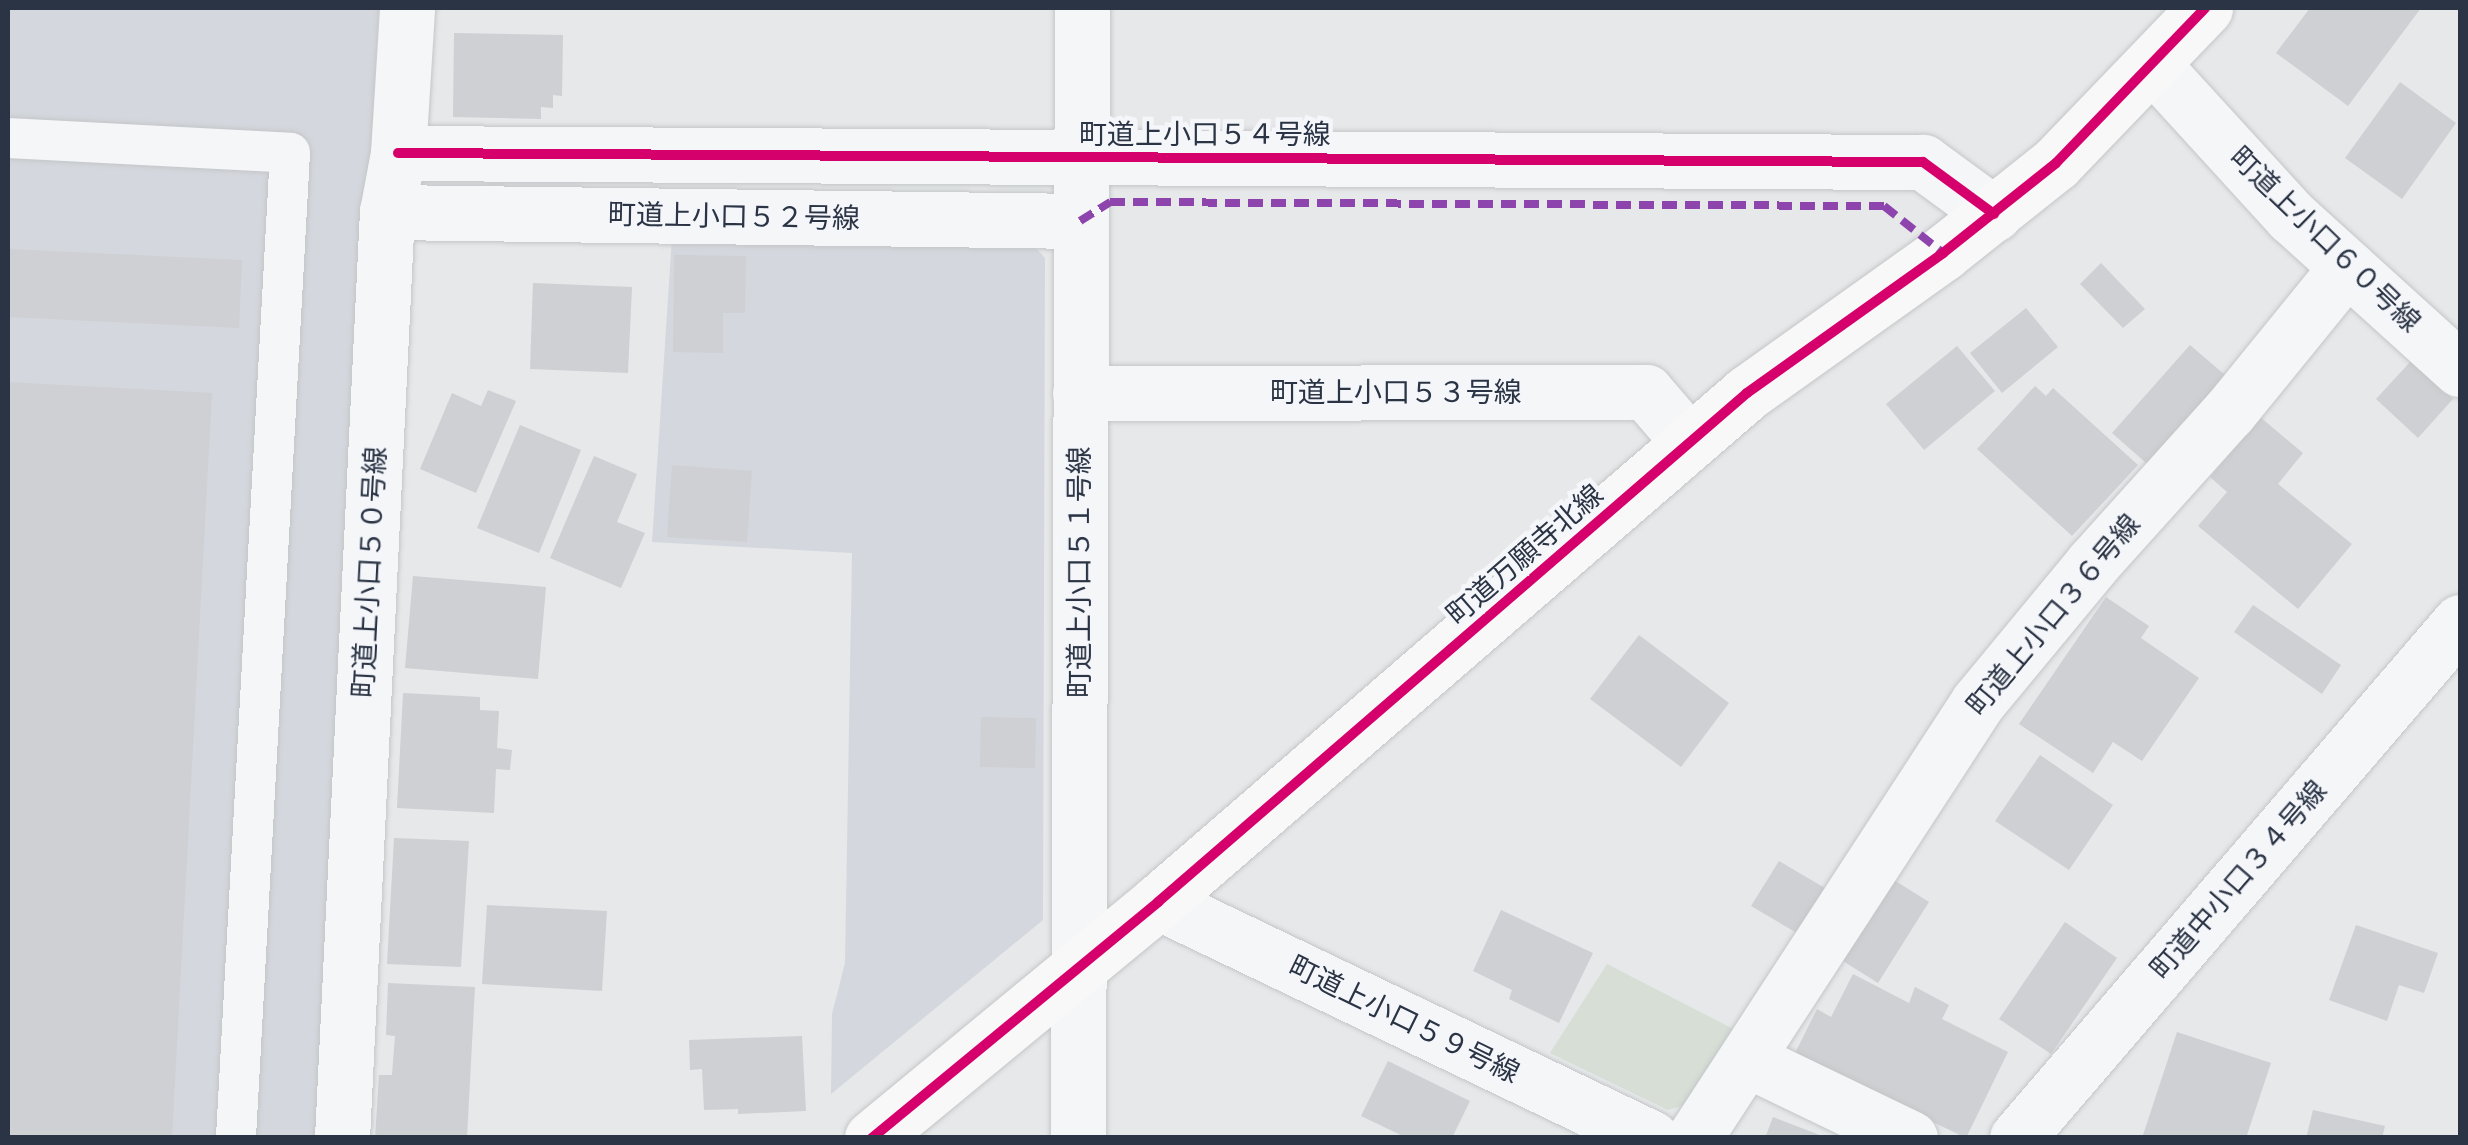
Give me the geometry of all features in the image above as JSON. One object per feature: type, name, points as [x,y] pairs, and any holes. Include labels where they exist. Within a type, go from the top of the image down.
[{"type":"street","name":"町道上小口５０号線","points":[[342,1138],[387,212],[398,153],[407,8]]},
{"type":"street","name":"町道上小口５１号線","points":[[1078,1138],[1082,8]]},
{"type":"street","name":"町道万願寺北線","points":[[872,1138],[1158,902],[1747,393],[1994,214],[2056,163],[2205,8]]},
{"type":"street","name":"町道上小口６０号線","points":[[2152,64],[2291,216],[2460,368]]},
{"type":"street","name":"町道上小口５４号線","points":[[398,153],[1924,162],[1994,214]]},
{"type":"street","name":"町道上小口５２号線","points":[[387,212],[1080,221]]},
{"type":"street","name":"町道上小口３６号線","points":[[1694,1138],[1978,702],[2092,564],[2229,412],[2347,267]]},
{"type":"street","name":"町道上小口５３号線","points":[[1080,393],[1646,392],[1690,442]]},
{"type":"street","name":"町道中小口３４号線","points":[[2017,1138],[2460,622]]},
{"type":"street","name":"町道上小口５９号線","points":[[1158,902],[1651,1138]]},
{"type":"street","points":[[1746,1059],[1910,1138]]},
{"type":"lane","points":[[8,138],[290,153],[236,1138]]},
{"type":"shaded area","points":[[8,8],[379,8],[319,1137],[8,1137]]},
{"type":"shaded area","points":[[672,237],[1028,239],[1045,258],[1043,920],[831,1094],[832,1014],[845,963],[852,553],[652,542]]},
{"type":"shaded area","points":[[1607,964],[1745,1035],[1691,1103],[1668,1110],[1550,1053]]},
{"type":"building","points":[[2310,8],[2421,8],[2348,106],[2276,53]]},
{"type":"building","points":[[454,33],[563,35],[562,96],[553,95],[553,108],[541,107],[541,119],[453,117]]},
{"type":"building","points":[[2400,82],[2456,123],[2402,199],[2345,158]]},
{"type":"building","points":[[8,249],[242,260],[239,328],[8,317]]},
{"type":"building","points":[[674,255],[746,256],[745,313],[723,313],[723,353],[673,352]]},
{"type":"building","points":[[2101,263],[2145,309],[2123,328],[2080,284]]},
{"type":"building","points":[[533,283],[632,287],[628,373],[530,369]]},
{"type":"building","points":[[2026,308],[2058,347],[2002,393],[1970,353]]},
{"type":"building","points":[[2190,345],[2232,381],[2154,470],[2112,433]]},
{"type":"building","points":[[1957,346],[1995,391],[1924,450],[1886,404]]},
{"type":"building","points":[[2411,361],[2453,399],[2418,438],[2376,399]]},
{"type":"building","points":[[8,382],[212,393],[172,1138],[8,1138]]},
{"type":"building","points":[[2035,386],[2046,396],[2053,388],[2138,465],[2072,536],[1977,449]]},
{"type":"building","points":[[488,390],[516,401],[476,493],[420,469],[452,393],[481,406]]},
{"type":"building","points":[[2260,417],[2303,453],[2278,484],[2352,544],[2298,609],[2198,526],[2227,492],[2210,477]]},
{"type":"building","points":[[520,425],[581,450],[539,553],[477,528]]},
{"type":"building","points":[[594,456],[637,474],[617,522],[645,533],[621,588],[550,558]]},
{"type":"building","points":[[672,465],[752,471],[747,542],[667,537]]},
{"type":"building","points":[[413,576],[546,587],[538,679],[405,668]]},
{"type":"building","points":[[2106,597],[2149,626],[2141,638],[2199,678],[2142,761],[2113,742],[2093,773],[2019,724]]},
{"type":"building","points":[[2253,605],[2341,665],[2322,694],[2234,632]]},
{"type":"building","points":[[1639,635],[1729,703],[1681,767],[1590,699]]},
{"type":"building","points":[[403,693],[480,697],[480,710],[499,711],[497,748],[512,750],[510,770],[496,769],[494,813],[397,808]]},
{"type":"building","points":[[981,717],[1036,718],[1035,768],[980,767]]},
{"type":"building","points":[[2040,755],[2113,805],[2069,870],[1995,821]]},
{"type":"building","points":[[394,838],[469,841],[461,967],[387,964]]},
{"type":"building","points":[[1779,861],[1830,891],[1802,936],[1751,906]]},
{"type":"building","points":[[1886,875],[1929,902],[1878,983],[1835,956]]},
{"type":"building","points":[[487,905],[607,911],[602,991],[482,984]]},
{"type":"building","points":[[1501,910],[1593,953],[1559,1023],[1509,999],[1512,990],[1473,971]]},
{"type":"building","points":[[2065,922],[2117,958],[2051,1054],[1999,1019]]},
{"type":"building","points":[[2356,925],[2438,953],[2424,993],[2399,985],[2387,1021],[2329,1000]]},
{"type":"building","points":[[1853,974],[1909,1003],[1915,987],[1949,1005],[1942,1019],[2008,1052],[1966,1138],[1794,1055],[1817,1009],[1831,1017]]},
{"type":"building","points":[[388,983],[475,987],[467,1138],[375,1138],[379,1075],[392,1075],[395,1036],[386,1035]]},
{"type":"building","points":[[2177,1032],[2271,1063],[2246,1138],[2142,1138]]},
{"type":"building","points":[[802,1036],[806,1111],[738,1114],[738,1109],[704,1110],[702,1069],[690,1070],[689,1040]]},
{"type":"building","points":[[1388,1061],[1470,1101],[1452,1138],[1407,1138],[1361,1116]]},
{"type":"building","points":[[2313,1110],[2385,1126],[2382,1138],[2306,1138]]},
{"type":"building","points":[[1773,1117],[1825,1137],[1825,1138],[1765,1138]]},
{"type":"marked path","points":[[1080,221],[1110,202],[1884,206],[1943,253]]},
{"type":"cycle path","points":[[872,1138],[1158,902],[1747,393],[1943,253],[2056,163],[2205,8]]},
{"type":"cycle path","points":[[398,153],[1923,162],[1994,214]]}]
